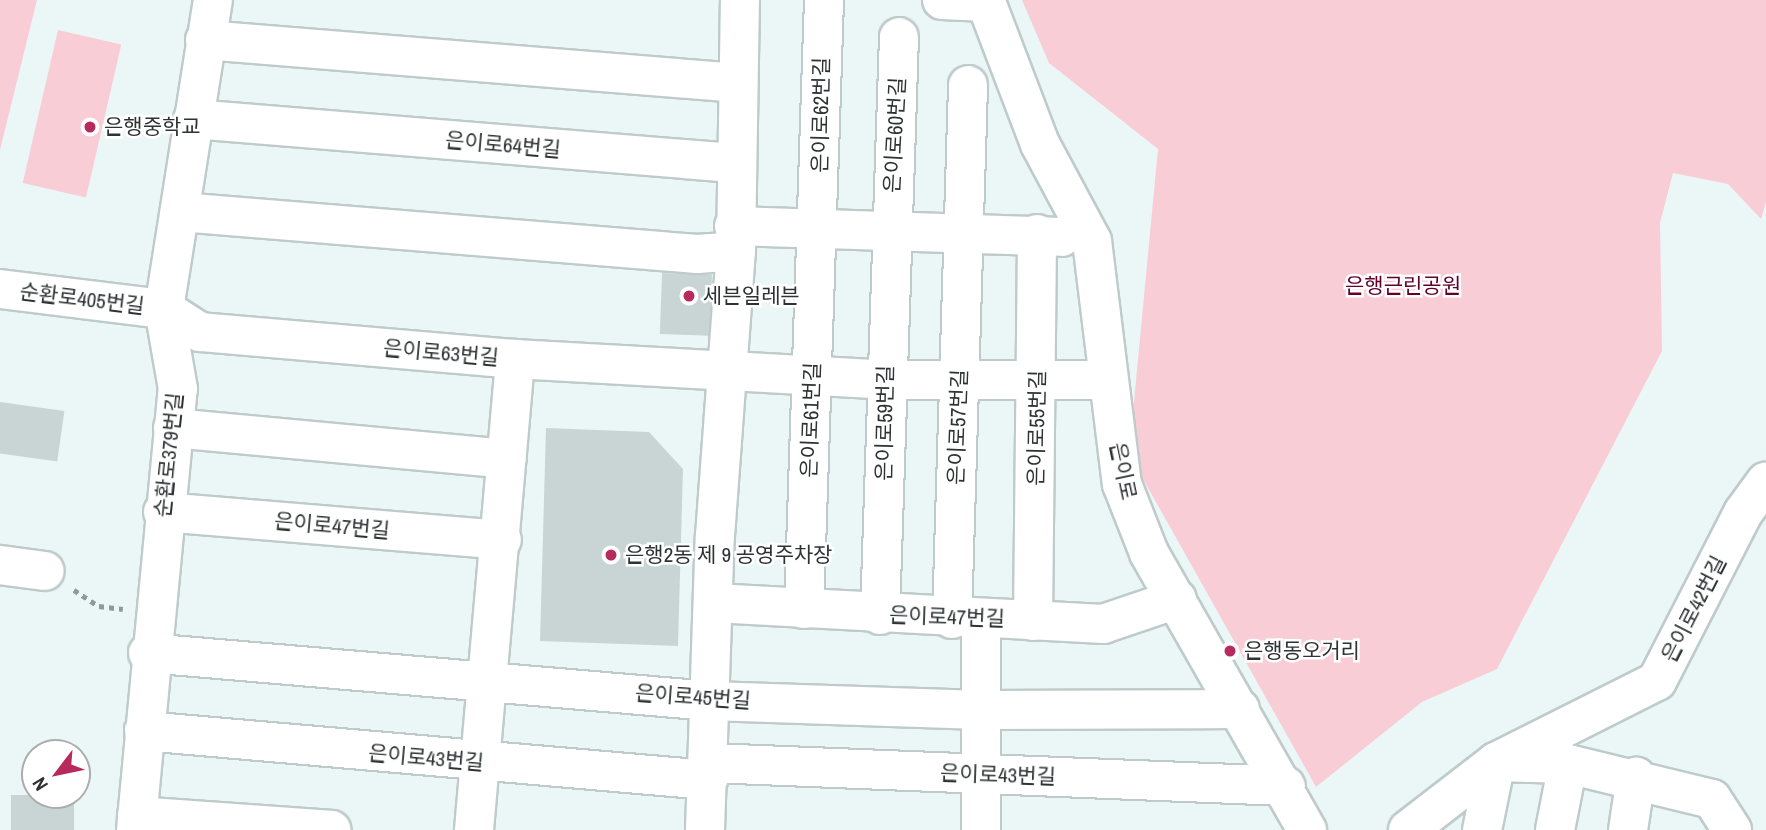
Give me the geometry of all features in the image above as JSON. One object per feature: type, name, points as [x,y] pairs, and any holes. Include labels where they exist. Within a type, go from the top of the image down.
[{"type":"street","name":"순환로379번길","points":[[137,823],[148,653],[178,389],[164,309],[213,0]]},
{"type":"street","points":[[705,830],[724,374],[735,238],[733,163],[740,0]]},
{"type":"street","name":"은이로62번길","points":[[818,230],[824,0]]},
{"type":"street","points":[[942,0],[986,2],[1040,144],[1092,241]]},
{"type":"street","name":"은이로60번길","points":[[890,232],[899,37]]},
{"type":"street","points":[[205,40],[738,83]]},
{"type":"street","points":[[962,234],[968,85]]},
{"type":"street","name":"은이로64번길","points":[[193,119],[733,163]]},
{"type":"street","points":[[180,212],[697,254],[735,238],[818,230],[1037,234],[1092,241]]},
{"type":"street","name":"은이로61번길","points":[[804,609],[818,230]]},
{"type":"street","name":"은이로59번길","points":[[880,615],[890,232]]},
{"type":"street","name":"은이로57번길","points":[[962,234],[959,381],[966,619],[981,710],[981,830]]},
{"type":"street","name":"은이로55번길","points":[[1033,621],[1038,382],[1037,234]]},
{"type":"street","name":"은이로","points":[[1092,241],[1122,484],[1149,554],[1286,786],[1307,830]]},
{"type":"street","name":"순환로405번길","points":[[0,289],[164,309]]},
{"type":"street","name":"은이로63번길","points":[[164,309],[201,332],[515,359],[724,374],[886,380],[1108,380]]},
{"type":"street","points":[[474,830],[491,678],[515,359]]},
{"type":"street","points":[[173,428],[507,459]]},
{"type":"street","name":"은이로42번길","points":[[1408,830],[1496,762],[1657,681],[1755,519],[1766,481]]},
{"type":"street","name":"은이로47번길","points":[[163,512],[502,540]]},
{"type":"street","points":[[0,565],[45,571]]},
{"type":"street","name":"은이로47번길","points":[[714,603],[880,615],[1103,624],[1177,599]]},
{"type":"street","name":"은이로45번길","points":[[148,653],[491,678],[710,701],[981,710],[1240,709]]},
{"type":"street","name":"은이로43번길","points":[[144,732],[480,764],[709,771],[982,774],[1286,786]]},
{"type":"street","points":[[1482,830],[1496,762],[1568,764],[1636,777],[1717,820]]},
{"type":"street","points":[[1555,830],[1568,764]]},
{"type":"street","points":[[1628,830],[1636,777]]},
{"type":"street","points":[[137,823],[331,830]]},
{"type":"green space","points":[[0,0],[37,0],[0,150]]},
{"type":"green space","name":"은행근린공원","points":[[1022,0],[1766,0],[1766,202],[1761,219],[1728,184],[1673,173],[1660,223],[1662,351],[1497,669],[1422,702],[1316,787],[1129,454],[1158,149],[1049,63]]},
{"type":"green space","points":[[58,30],[121,45],[86,198],[23,183]]},
{"type":"building","name":"세븐일레븐","points":[[662,273],[712,275],[710,336],[660,334]]},
{"type":"building","points":[[0,402],[64,411],[57,462],[0,454]]},
{"type":"building","name":"은행2동 제 9 공영주차장","points":[[546,428],[649,432],[683,469],[678,646],[540,641]]},
{"type":"building","points":[[11,795],[21,795],[21,809],[74,809],[74,830],[11,830]]},
{"type":"place","name":"은행중학교","points":[[90,127]]},
{"type":"place","name":"세븐일레븐","points":[[689,296]]},
{"type":"place","name":"은행2동 제 9 공영주차장","points":[[611,555]]},
{"type":"place","name":"은행동오거리","points":[[1230,651]]}]
